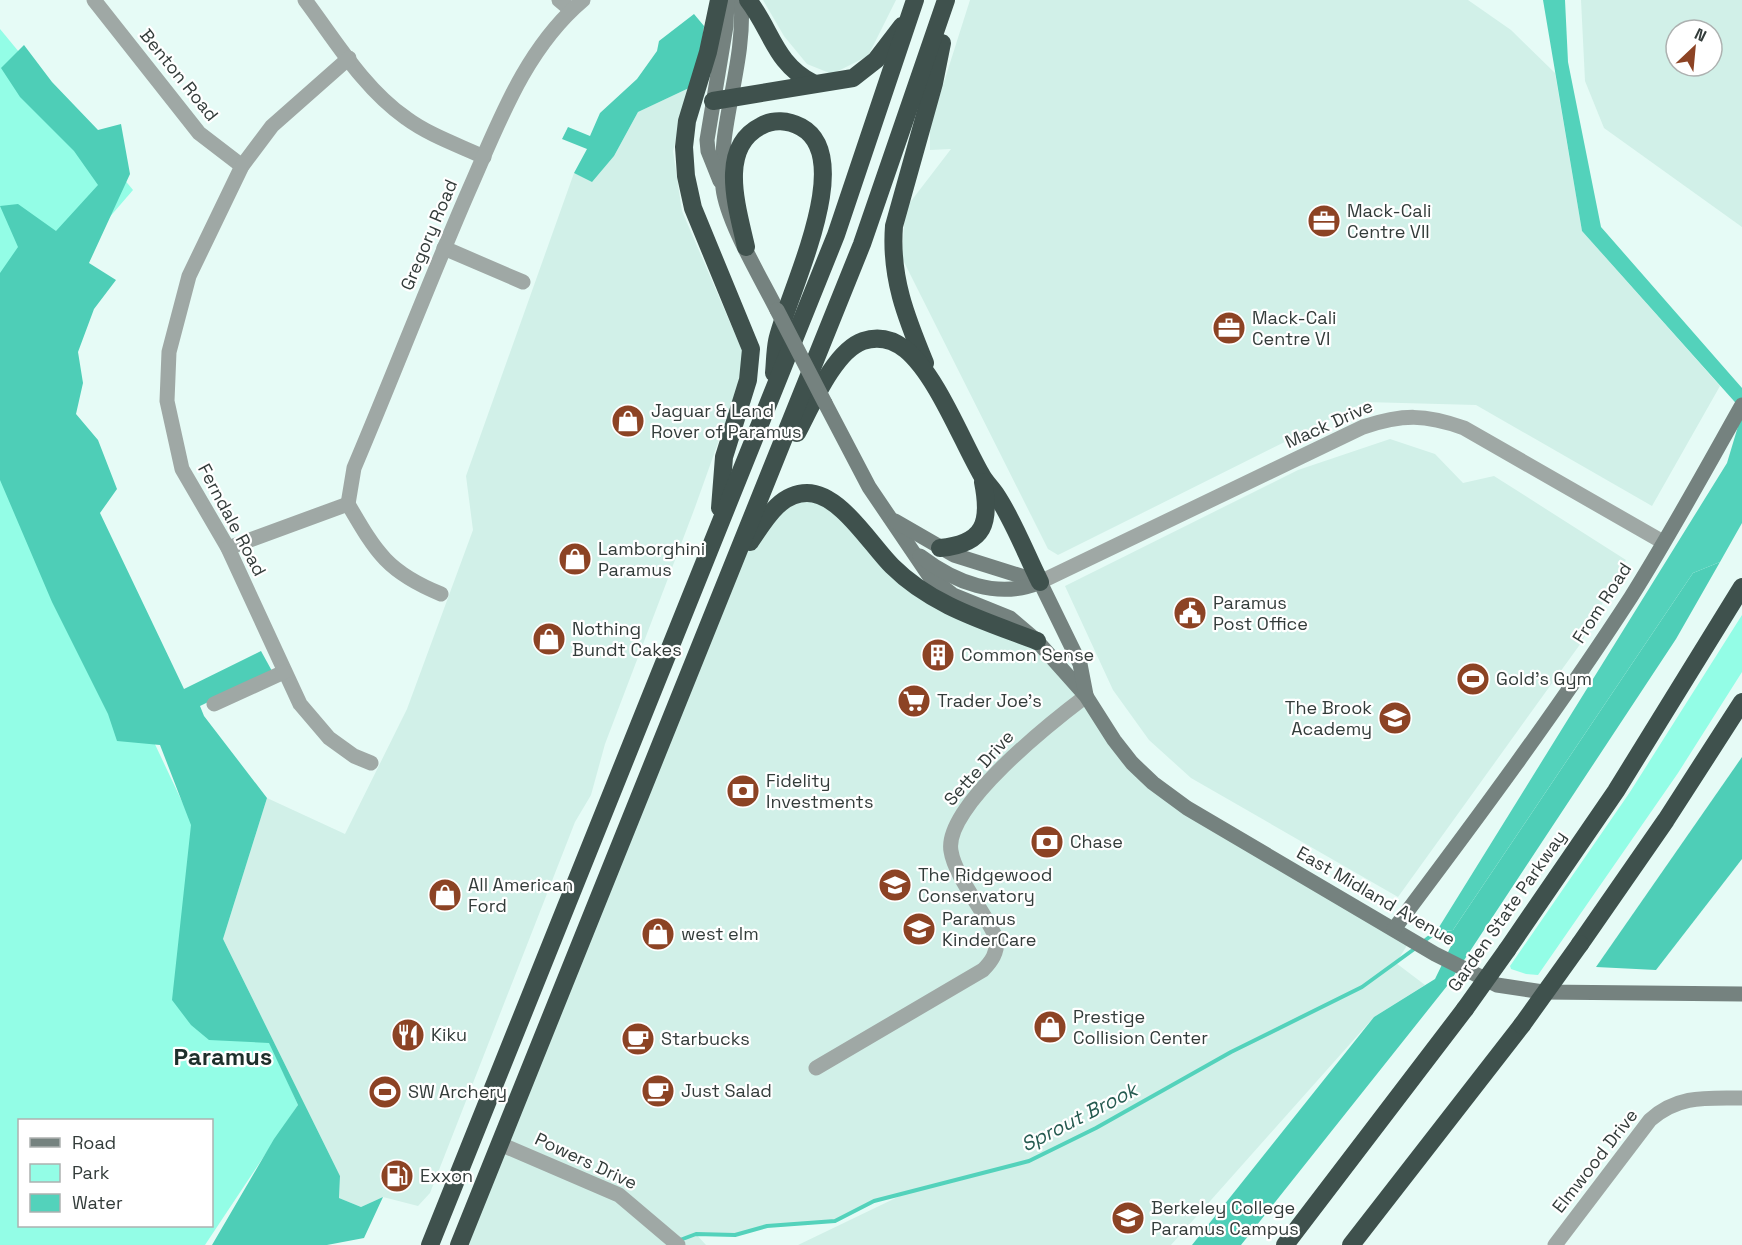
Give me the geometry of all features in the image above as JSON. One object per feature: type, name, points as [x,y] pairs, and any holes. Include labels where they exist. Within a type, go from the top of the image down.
[{"type":"highway","points":[[718,530],[724,457],[748,380],[751,349],[693,208],[686,176],[684,147],[687,120],[708,52],[719,0]]},
{"type":"highway","points":[[748,0],[760,16],[782,60],[796,73],[813,83]]},
{"type":"highway","points":[[948,0],[934,83],[894,226],[892,248],[899,296],[936,390],[982,477],[998,497],[1040,582]]},
{"type":"highway","points":[[459,1245],[690,675],[727,576],[861,244],[948,0]]},
{"type":"highway","points":[[430,1245],[836,235],[913,7]]},
{"type":"highway","points":[[713,101],[813,83],[834,83],[861,74],[876,60],[913,7]]},
{"type":"highway","points":[[746,247],[735,194],[738,149],[746,136],[767,123],[794,124],[816,141],[823,158],[824,171],[805,256],[777,341],[773,389]]},
{"type":"highway","points":[[760,499],[835,366],[860,342],[877,338],[894,341],[907,351],[936,390]]},
{"type":"highway","points":[[940,548],[963,544],[981,528],[988,508],[982,477]]},
{"type":"highway","points":[[727,576],[778,506],[798,494],[819,495],[837,505],[890,564],[920,590],[952,608],[1037,641]]},
{"type":"highway","name":"Garden State Parkway","points":[[1285,1245],[1465,1009],[1507,950],[1616,791],[1742,586]]},
{"type":"highway","points":[[1352,1245],[1522,1025],[1660,829],[1742,702]]},
{"type":"street","name":"Benton Road","points":[[94,0],[199,133],[242,166]]},
{"type":"street","points":[[305,0],[371,87],[406,119],[484,157]]},
{"type":"street","name":"East Midland Avenue","points":[[728,0],[708,151],[746,247],[825,403],[869,487],[930,577],[944,589],[1010,618],[1037,641],[1086,696],[1113,740],[1153,783],[1187,808],[1439,956],[1497,985],[1512,989],[1742,994]]},
{"type":"street","points":[[723,189],[723,154],[741,53],[741,0]]},
{"type":"street","name":"Gregory Road","points":[[348,504],[354,468],[444,248],[484,157],[531,60],[571,3]]},
{"type":"street","name":"Ferndale Road","points":[[349,58],[272,126],[242,166],[189,276],[169,352],[166,377],[170,426],[182,469],[228,548],[300,704],[313,722],[346,750],[371,763]]},
{"type":"street","points":[[444,248],[523,282]]},
{"type":"street","name":"From Road","points":[[1394,929],[1542,729],[1606,635],[1663,543],[1739,410]]},
{"type":"street","name":"Mack Drive","points":[[1040,582],[1364,427],[1389,418],[1415,416],[1441,420],[1464,428],[1663,543]]},
{"type":"street","points":[[228,548],[348,504],[373,546],[386,561],[415,584],[441,594]]},
{"type":"street","name":"East Midland Avenue","points":[[890,517],[940,548],[977,564],[1040,582],[1080,664],[1086,696]]},
{"type":"street","name":"East Midland Avenue","points":[[912,551],[945,572],[990,589],[1014,590],[1040,582]]},
{"type":"street","points":[[214,704],[284,672]]},
{"type":"street","name":"Sette Drive","points":[[816,1068],[983,970],[991,962],[997,950],[998,940],[953,860],[950,841],[954,828],[977,795],[1030,740],[1086,696]]},
{"type":"street","name":"Elmwood Drive","points":[[1555,1245],[1650,1120],[1661,1111],[1672,1104],[1697,1098],[1742,1098]]},
{"type":"street","name":"Powers Drive","points":[[500,1144],[619,1195],[678,1245]]},
{"type":"shaded area","points":[[763,0],[896,0],[868,56],[832,74],[807,64],[784,36]]},
{"type":"shaded area","points":[[970,0],[1468,0],[1511,30],[1555,73],[1582,231],[1720,386],[1652,506],[1476,405],[1365,402],[1058,555],[1048,549],[902,258],[905,209],[951,149],[930,150],[930,126]]},
{"type":"shaded area","points":[[1581,0],[1742,0],[1742,227],[1604,128],[1585,81]]},
{"type":"shaded area","points":[[694,14],[704,26],[700,58],[689,88],[638,112],[614,156],[592,182],[574,173],[587,149],[562,139],[568,127],[590,136],[600,113],[637,79],[657,51],[659,41]]},
{"type":"shaded area","points":[[24,45],[52,82],[98,130],[121,124],[130,174],[89,263],[116,280],[94,309],[78,352],[83,383],[76,414],[98,440],[117,489],[100,513],[184,689],[261,651],[272,671],[200,706],[204,716],[267,798],[223,939],[340,1176],[339,1198],[361,1207],[383,1197],[364,1238],[327,1245],[212,1245],[274,1139],[298,1105],[269,1043],[209,1040],[191,1025],[172,1000],[191,825],[160,745],[117,741],[108,714],[52,602],[0,480],[0,273],[18,247],[0,206],[18,204],[56,231],[98,185],[74,151],[20,97],[1,68]]},
{"type":"shaded area","points":[[689,88],[673,151],[682,211],[747,362],[694,510],[605,744],[591,795],[575,822],[430,1193],[418,1206],[383,1197],[361,1207],[339,1198],[340,1176],[223,939],[267,798],[345,834],[407,709],[473,530],[466,476],[574,173],[592,181],[614,156],[638,112]]},
{"type":"shaded area","points":[[1390,439],[1435,454],[1463,483],[1494,476],[1626,560],[1581,643],[1398,897],[1191,778],[1149,740],[1113,690],[1065,586],[1298,470]]},
{"type":"shaded area","points":[[819,495],[890,564],[1037,641],[1153,783],[1411,939],[1396,963],[1425,985],[1374,1017],[1171,1245],[798,1245],[904,1194],[874,1201],[835,1221],[768,1226],[735,1235],[696,1234],[706,1245],[459,1245],[727,576],[770,515]]},
{"type":"shaded area","points":[[1720,562],[1676,639],[1447,986],[1241,1245],[1192,1245],[1374,1017],[1435,979],[1452,944],[1436,932],[1453,930],[1693,573]]},
{"type":"shaded area","points":[[1742,757],[1742,859],[1656,970],[1596,967]]},
{"type":"green space","points":[[0,29],[133,190],[0,344]]},
{"type":"green space","points":[[0,416],[220,882],[223,939],[298,1105],[205,1245],[0,1245]]},
{"type":"green space","points":[[1742,615],[1742,672],[1678,773],[1538,975],[1511,969],[1510,966],[1630,792]]},
{"type":"water","points":[[1543,0],[1565,0],[1568,62],[1601,227],[1742,388],[1742,410],[1582,231]]},
{"type":"water","points":[[1742,413],[1742,523],[1720,562],[1693,573],[1453,930],[1436,932],[1727,463]]},
{"type":"waterway","name":"Sprout Brook","points":[[1423,942],[1436,932]]},
{"type":"waterway","name":"Sprout Brook","points":[[680,1240],[696,1234],[735,1235],[767,1226],[835,1221],[874,1201],[1029,1161],[1096,1128],[1231,1052],[1362,987],[1417,947]]},
{"type":"place","name":"Mack-Cali Centre VII","points":[[1324,221]]},
{"type":"place","name":"Mack-Cali Centre VI","points":[[1229,328]]},
{"type":"place","name":"Jaguar & Land Rover of Paramus","points":[[628,421]]},
{"type":"place","name":"Lamborghini Paramus","points":[[575,559]]},
{"type":"place","name":"Paramus Post Office","points":[[1190,613]]},
{"type":"place","name":"Nothing Bundt Cakes","points":[[549,639]]},
{"type":"place","name":"Common Sense","points":[[938,655]]},
{"type":"place","name":"Gold's Gym","points":[[1473,679]]},
{"type":"place","name":"Trader Joe's","points":[[914,701]]},
{"type":"place","name":"The Brook Academy","points":[[1395,718]]},
{"type":"place","name":"Fidelity Investments","points":[[743,791]]},
{"type":"place","name":"Chase","points":[[1047,842]]},
{"type":"place","name":"The Ridgewood Conservatory","points":[[895,885]]},
{"type":"place","name":"All American Ford","points":[[445,895]]},
{"type":"place","name":"Paramus KinderCare","points":[[919,929]]},
{"type":"place","name":"west elm","points":[[658,934]]},
{"type":"place","name":"Prestige Collision Center","points":[[1050,1027]]},
{"type":"place","name":"Kiku","points":[[408,1035]]},
{"type":"place","name":"Starbucks","points":[[638,1039]]},
{"type":"place","name":"Just Salad","points":[[658,1091]]},
{"type":"place","name":"SW Archery","points":[[385,1092]]},
{"type":"place","name":"Exxon","points":[[397,1176]]},
{"type":"place","name":"Berkeley College Paramus Campus","points":[[1128,1218]]},
{"type":"district","name":"Paramus","points":[[223,1057]]}]
